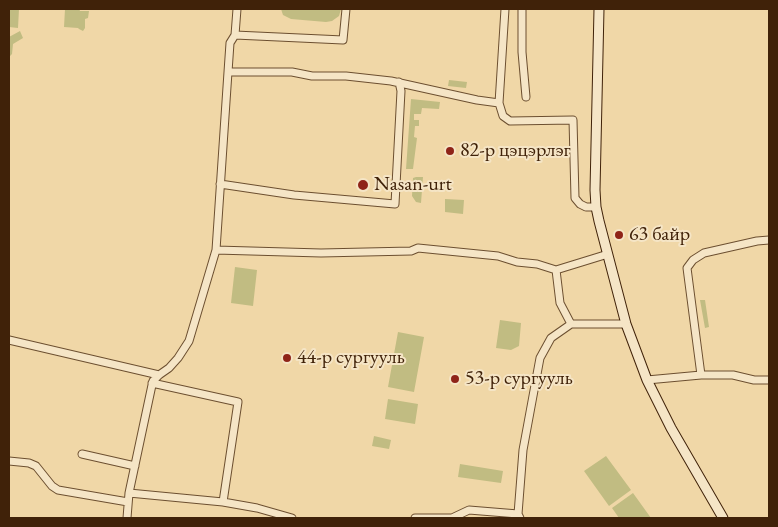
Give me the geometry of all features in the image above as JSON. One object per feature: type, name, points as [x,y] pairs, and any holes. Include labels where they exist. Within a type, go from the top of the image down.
[{"type":"main road","points":[[599,9],[596,208],[626,324],[646,380],[723,518]]},
{"type":"street","points":[[127,518],[129,493],[152,383],[178,358],[189,340],[216,250],[230,44],[235,35],[236,9]]},
{"type":"street","points":[[235,35],[343,40],[346,9]]},
{"type":"street","points":[[505,9],[499,103],[503,116],[510,121],[573,120],[576,198],[580,204],[596,208]]},
{"type":"street","points":[[522,9],[522,52],[526,97]]},
{"type":"street","points":[[228,72],[292,72],[312,76],[346,76],[399,82],[499,103]]},
{"type":"street","points":[[220,184],[294,195],[395,204],[401,91],[399,82]]},
{"type":"street","points":[[702,375],[688,268],[693,260],[704,253],[769,240]]},
{"type":"street","points":[[216,250],[321,253],[411,251],[418,248],[498,256],[556,270],[608,254]]},
{"type":"street","points":[[556,270],[560,303],[571,324]]},
{"type":"street","points":[[415,518],[452,518],[469,510],[519,516],[523,450],[540,358],[551,338],[571,324],[626,324]]},
{"type":"street","points":[[9,340],[159,375]]},
{"type":"street","points":[[646,380],[702,375],[733,375],[754,380],[769,380]]},
{"type":"street","points":[[152,383],[238,402],[223,502]]},
{"type":"street","points":[[82,454],[135,466]]},
{"type":"street","points":[[9,461],[29,463],[36,466],[52,486],[58,490],[128,502]]},
{"type":"street","points":[[129,493],[223,502],[258,508],[292,518]]},
{"type":"shaded area","points":[[9,9],[19,9],[18,28],[9,27]]},
{"type":"shaded area","points":[[65,9],[89,11],[88,18],[85,19],[83,31],[78,28],[64,27]]},
{"type":"shaded area","points":[[281,9],[341,9],[339,16],[332,21],[326,22],[291,19],[283,15]]},
{"type":"shaded area","points":[[20,31],[23,38],[13,44],[12,54],[9,57],[9,37]]},
{"type":"shaded area","points":[[449,80],[467,82],[466,88],[448,86]]},
{"type":"shaded area","points":[[411,99],[440,102],[439,109],[422,108],[421,114],[414,114],[414,120],[419,120],[419,126],[415,126],[414,137],[417,138],[413,169],[406,169]]},
{"type":"shaded area","points":[[423,177],[421,203],[416,202],[412,196],[413,178]]},
{"type":"shaded area","points":[[445,199],[464,200],[463,214],[445,212]]},
{"type":"shaded area","points":[[235,267],[257,270],[253,306],[231,303]]},
{"type":"shaded area","points":[[700,300],[705,300],[709,327],[705,328]]},
{"type":"shaded area","points":[[500,320],[521,323],[519,346],[511,350],[496,348]]},
{"type":"shaded area","points":[[398,332],[424,337],[414,392],[388,387]]},
{"type":"shaded area","points":[[388,399],[418,404],[415,424],[385,419]]},
{"type":"shaded area","points":[[374,436],[391,440],[389,449],[372,446]]},
{"type":"shaded area","points":[[606,456],[631,490],[609,506],[584,471]]},
{"type":"shaded area","points":[[460,464],[503,471],[501,483],[458,477]]},
{"type":"shaded area","points":[[633,493],[651,518],[619,518],[612,508]]},
{"type":"place","name":"82-р цэцэрлэг","points":[[450,151]]},
{"type":"place","name":"Nasan-urt","points":[[363,185]]},
{"type":"place","name":"63 байр","points":[[619,235]]},
{"type":"place","name":"44-р сургууль","points":[[287,358]]},
{"type":"place","name":"53-р сургууль","points":[[455,379]]}]
